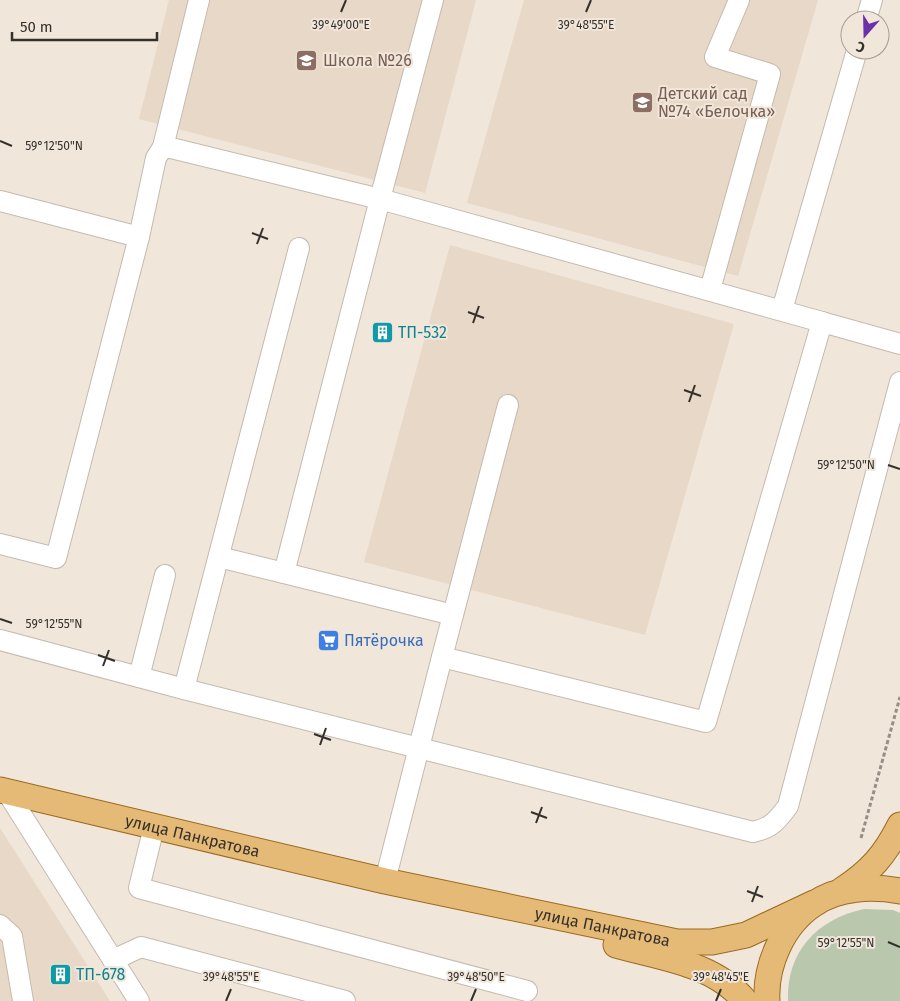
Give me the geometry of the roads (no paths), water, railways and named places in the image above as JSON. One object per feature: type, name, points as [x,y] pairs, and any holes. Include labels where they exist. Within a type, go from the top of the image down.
[{"type":"main road","name":"улица Панкратова","points":[[4,791],[385,881],[677,942],[712,942],[746,935],[824,899]]},
{"type":"main road","points":[[767,1001],[769,974],[778,946],[792,925],[824,899],[870,869],[885,852],[900,825]]},
{"type":"main road","name":"улица Панкратова","points":[[385,881],[704,969],[729,984],[746,1001]]},
{"type":"main road","points":[[824,899],[855,889],[870,887],[900,891]]},
{"type":"street","points":[[0,544],[56,558],[139,237],[156,158],[163,148],[199,0]]},
{"type":"street","points":[[284,573],[433,0]]},
{"type":"street","points":[[710,290],[770,74],[715,57],[739,0]]},
{"type":"street","points":[[782,310],[854,60]]},
{"type":"street","points":[[163,148],[185,151],[380,199],[900,344]]},
{"type":"street","points":[[0,201],[139,237]]},
{"type":"street","points":[[184,689],[300,248]]},
{"type":"street","points":[[442,657],[706,722],[822,322]]},
{"type":"street","points":[[0,640],[184,689],[753,832],[766,829],[778,819],[788,806],[900,382]]},
{"type":"street","points":[[385,881],[508,405]]},
{"type":"street","points":[[219,557],[453,615]]},
{"type":"street","points":[[139,677],[165,575]]},
{"type":"street","points":[[4,791],[139,1001]]},
{"type":"street","points":[[154,827],[139,888],[527,991]]},
{"type":"street","points":[[0,925],[12,936],[23,1001]]},
{"type":"street","points":[[113,960],[140,947],[345,1001]]},
{"type":"place","name":"Школа №26","points":[[307,60]]},
{"type":"place","name":"Детский сад №74 «Белочка»","points":[[642,102]]},
{"type":"place","name":"ТП-532","points":[[382,332]]},
{"type":"place","name":"Пятёрочка","points":[[328,640]]},
{"type":"place","name":"ТП-678","points":[[60,974]]}]
